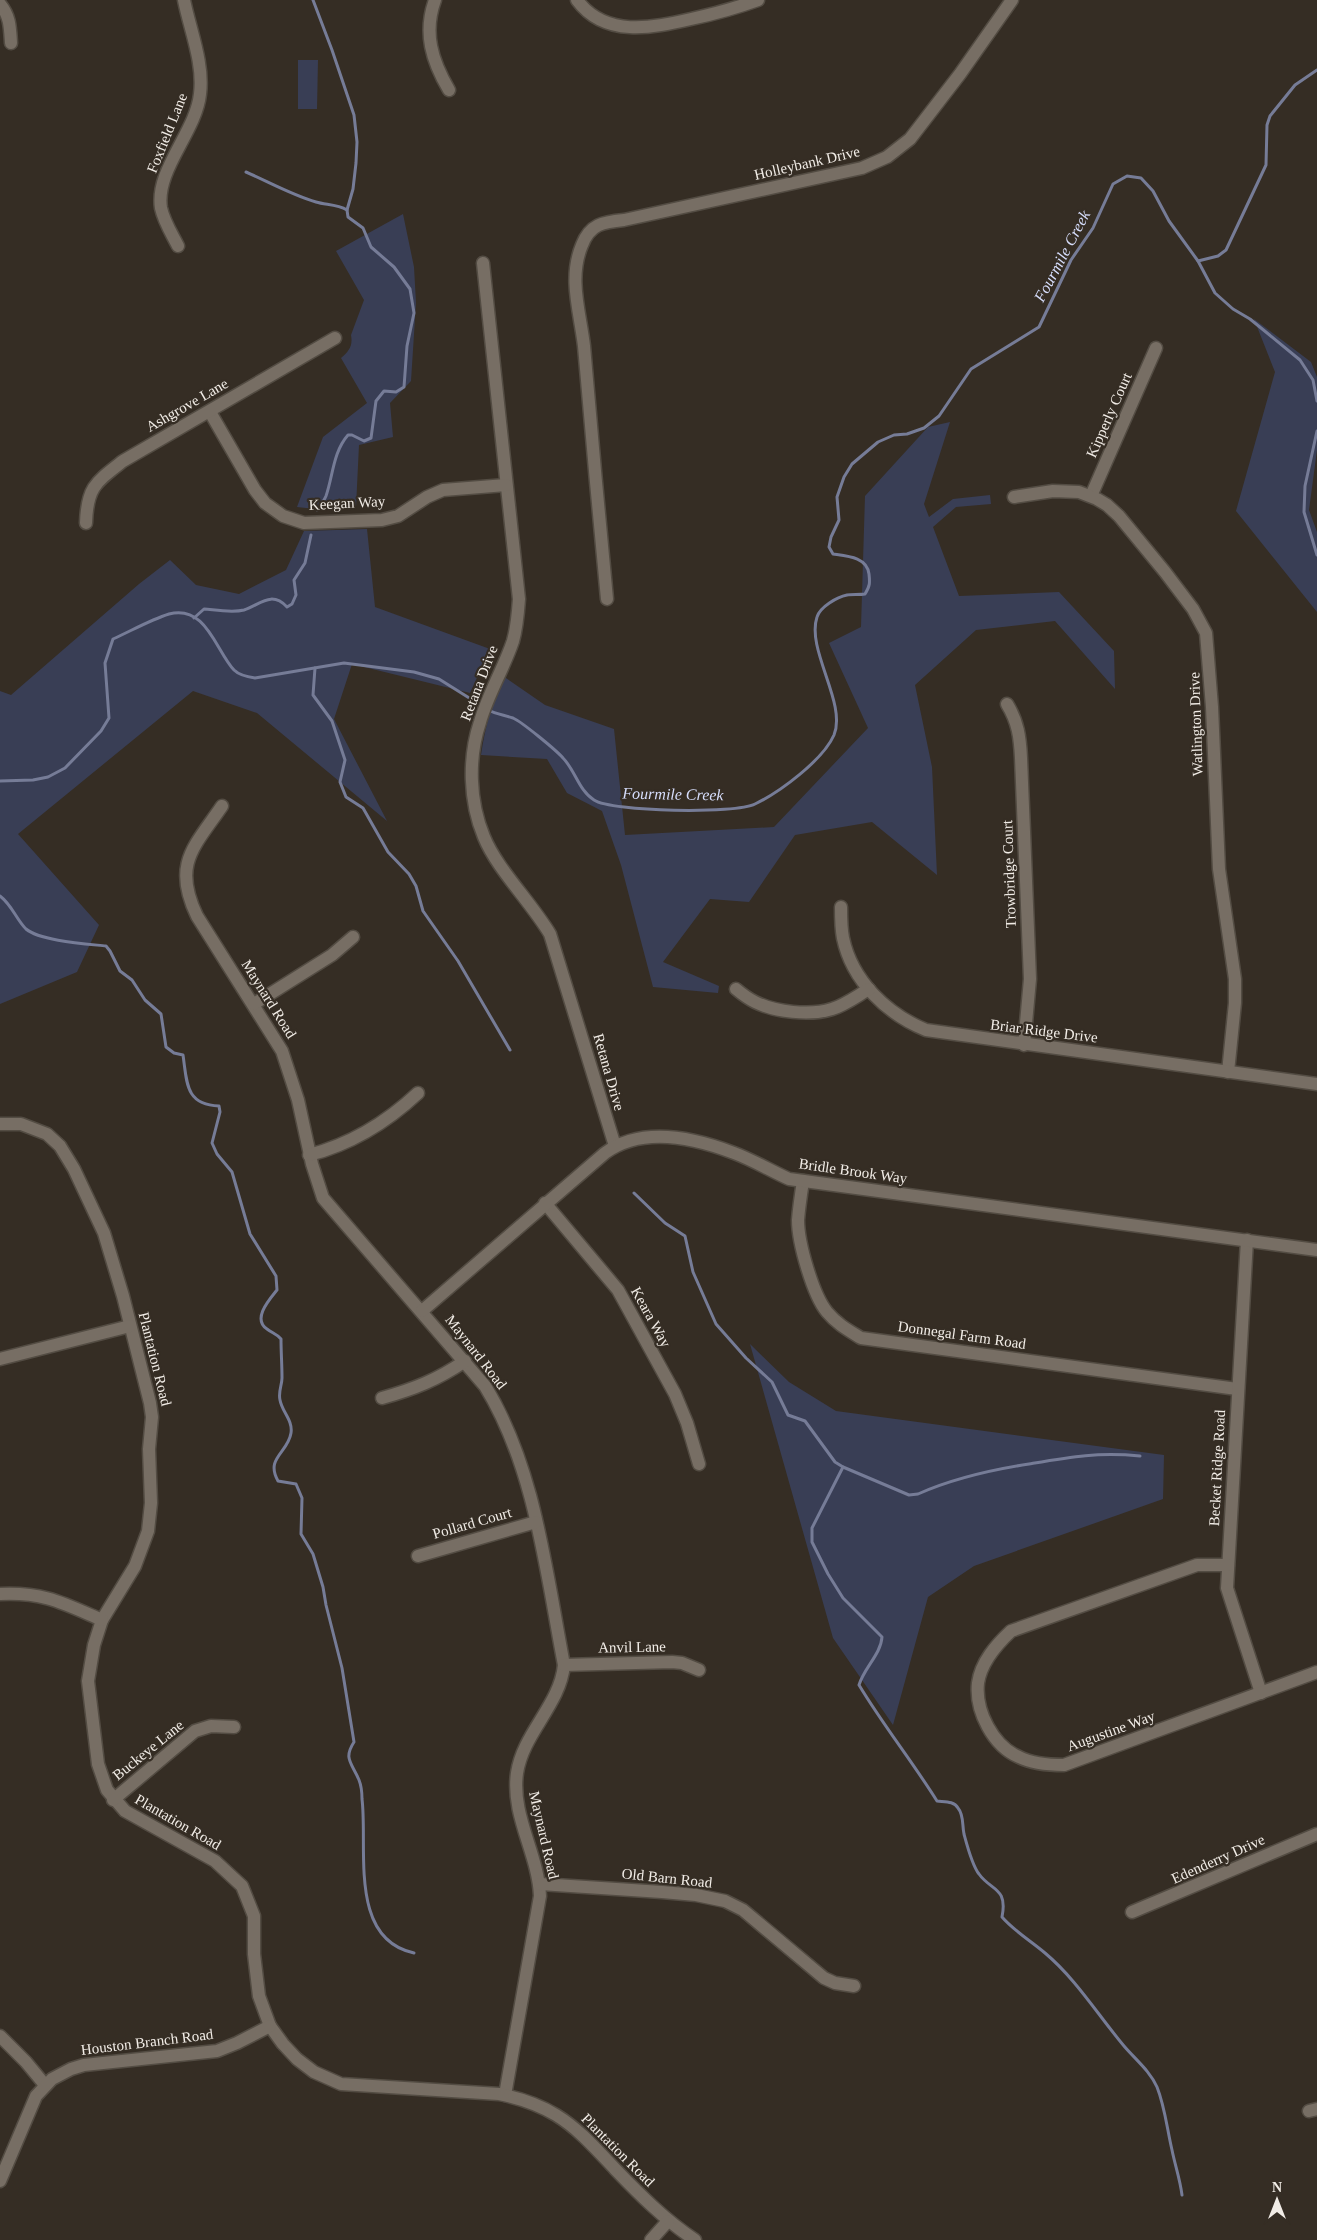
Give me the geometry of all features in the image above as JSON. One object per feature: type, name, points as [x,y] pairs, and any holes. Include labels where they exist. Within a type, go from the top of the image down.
[{"type":"street","name":"Foxfield Lane","points":[[178,246],[162,210],[161,193],[167,172],[199,105],[201,92],[199,61],[184,0]]},
{"type":"street","points":[[434,0],[430,17],[429,39],[437,69],[449,90]]},
{"type":"street","points":[[577,0],[589,13],[609,24],[638,28],[655,27],[711,14],[758,0]]},
{"type":"street","name":"Holleybank Drive","points":[[607,600],[584,345],[575,285],[579,252],[588,232],[599,224],[862,168],[887,157],[901,147],[923,123],[1012,0]]},
{"type":"street","points":[[0,4],[7,12],[10,21],[11,43]]},
{"type":"street","name":"Retana Drive","points":[[483,263],[519,600],[512,641],[491,691],[475,738],[472,782],[474,805],[478,820],[492,853],[550,934],[615,1146]]},
{"type":"street","name":"Ashgrove Lane","points":[[86,523],[89,494],[101,479],[124,461],[335,338]]},
{"type":"street","name":"Kipperly Court","points":[[1091,496],[1156,348]]},
{"type":"street","name":"Keegan Way","points":[[210,412],[255,490],[265,503],[283,516],[304,522],[382,520],[398,516],[427,497],[443,490],[506,485]]},
{"type":"street","name":"Watlington Drive","points":[[1014,497],[1067,491],[1091,496],[1119,516],[1192,609],[1206,633],[1212,707],[1219,869],[1235,978],[1228,1072]]},
{"type":"street","name":"Trowbridge Court","points":[[1007,704],[1018,728],[1021,758],[1030,979],[1024,1045]]},
{"type":"street","name":"Maynard Road","points":[[222,806],[193,847],[187,862],[186,883],[190,900],[197,916],[282,1051],[290,1072],[310,1155],[324,1198],[485,1386],[511,1433],[536,1522],[564,1664],[560,1685],[525,1749],[518,1772],[516,1788],[518,1809],[540,1884],[540,1896],[505,2095]]},
{"type":"street","name":"Briar Ridge Drive","points":[[841,907],[844,941],[859,976],[886,1007],[926,1030],[1317,1084]]},
{"type":"street","points":[[254,1004],[332,955],[353,937]]},
{"type":"street","points":[[736,989],[755,1002],[769,1007],[809,1012],[831,1010],[847,1003],[869,988]]},
{"type":"street","points":[[310,1155],[333,1149],[370,1130],[387,1120],[418,1093]]},
{"type":"street","name":"Plantation Road","points":[[0,1124],[22,1124],[40,1130],[60,1146],[69,1160],[104,1233],[146,1385],[152,1417],[149,1449],[150,1517],[148,1531],[140,1554],[102,1620],[94,1645],[88,1681],[98,1764],[107,1790],[113,1800],[132,1816],[186,1843],[215,1861],[242,1886],[254,1916],[256,1983],[270,2026],[297,2059],[314,2072],[341,2084],[505,2095],[521,2098],[540,2106],[567,2122],[668,2221],[695,2240]]},
{"type":"street","name":"Bridle Brook Way","points":[[422,1311],[545,1203],[615,1146],[641,1139],[659,1137],[695,1141],[735,1153],[789,1179],[1317,1250]]},
{"type":"street","name":"Donnegal Farm Road","points":[[803,1181],[798,1220],[800,1236],[815,1294],[826,1311],[840,1325],[861,1338],[1237,1388]]},
{"type":"street","name":"Keara Way","points":[[545,1203],[618,1290],[675,1394],[685,1418],[699,1464]]},
{"type":"street","name":"Becket Ridge Road","points":[[1247,1240],[1227,1588],[1261,1693]]},
{"type":"street","points":[[0,1359],[130,1326]]},
{"type":"street","points":[[382,1398],[416,1388],[441,1377],[465,1361]]},
{"type":"street","name":"Pollard Court","points":[[418,1556],[536,1522]]},
{"type":"street","name":"Augustine Way","points":[[1228,1565],[1197,1565],[1011,1631],[996,1646],[985,1664],[978,1683],[980,1705],[986,1724],[1001,1746],[1019,1758],[1033,1762],[1064,1765],[1317,1672]]},
{"type":"street","points":[[0,1594],[36,1594],[102,1620]]},
{"type":"street","name":"Anvil Lane","points":[[564,1664],[672,1662],[682,1663],[700,1670]]},
{"type":"street","name":"Buckeye Lane","points":[[113,1800],[195,1732],[211,1726],[234,1727]]},
{"type":"street","name":"Edenderry Drive","points":[[1132,1912],[1317,1834]]},
{"type":"street","name":"Old Barn Road","points":[[540,1884],[696,1895],[725,1901],[743,1910],[824,1978],[835,1983],[854,1986]]},
{"type":"street","name":"Houston Branch Road","points":[[0,2181],[36,2096],[45,2085],[61,2073],[84,2065],[217,2051],[270,2026]]},
{"type":"street","points":[[0,2036],[26,2062],[45,2085]]},
{"type":"street","points":[[651,2240],[668,2221]]},
{"type":"shaded area","points":[[298,60],[318,60],[317,109],[298,109]]},
{"type":"shaded area","points":[[403,214],[414,267],[416,303],[411,381],[390,403],[393,437],[359,445],[356,507],[315,509],[297,507],[323,437],[367,403],[341,358],[350,348],[351,335],[364,300],[336,251]]},
{"type":"shaded area","points":[[1254,319],[1311,362],[1317,377],[1317,450],[1309,510],[1317,532],[1317,612],[1236,511],[1275,372]]},
{"type":"shaded area","points":[[950,422],[924,504],[929,517],[953,499],[990,495],[991,504],[956,507],[933,527],[959,596],[1059,592],[1114,651],[1115,689],[1055,621],[976,630],[915,685],[932,767],[937,875],[872,822],[795,835],[749,902],[710,899],[663,962],[719,986],[718,993],[653,987],[621,865],[602,811],[567,793],[547,759],[481,755],[489,715],[503,676],[545,705],[614,729],[625,835],[774,827],[868,728],[829,643],[861,627],[865,496],[928,427]]},
{"type":"shaded area","points":[[367,529],[375,607],[490,649],[470,693],[352,664],[334,719],[387,821],[257,713],[193,691],[18,834],[99,925],[77,972],[0,1004],[0,691],[11,695],[139,584],[170,560],[196,585],[239,594],[286,570],[304,531]]},
{"type":"shaded area","points":[[750,1344],[789,1382],[836,1411],[1164,1455],[1163,1499],[974,1566],[928,1597],[893,1725],[833,1638]]},
{"type":"waterway","points":[[313,0],[354,115],[357,142],[356,163],[353,189],[347,210],[348,217],[363,228],[371,247],[394,267],[410,289],[414,313],[407,346],[404,387],[396,392],[384,391],[376,401],[371,438],[364,441],[348,435],[343,442],[336,456],[326,496],[317,510]]},
{"type":"waterway","points":[[1198,261],[1218,256],[1226,250],[1266,165],[1267,125],[1270,116],[1295,85],[1317,70]]},
{"type":"waterway","points":[[246,172],[307,199],[347,210]]},
{"type":"waterway","name":"Fourmile Creek","points":[[488,710],[513,718],[539,736],[567,763],[589,796],[605,804],[674,810],[743,807],[765,799],[811,765],[828,745],[834,735],[837,722],[831,692],[817,645],[815,630],[817,617],[825,606],[843,596],[865,594],[869,584],[869,574],[865,564],[856,558],[833,554],[829,547],[831,537],[839,520],[837,497],[844,477],[852,464],[878,442],[894,435],[907,434],[924,428],[939,416],[971,369],[1039,327],[1071,260],[1093,228],[1113,184],[1127,176],[1141,178],[1153,191],[1169,221],[1198,261],[1215,293],[1300,360],[1313,380],[1317,401]]},
{"type":"waterway","name":"Fourmile Creek","points":[[1317,431],[1305,486],[1304,512],[1317,555]]},
{"type":"waterway","points":[[194,618],[204,609],[239,611],[271,599],[281,602],[287,607],[292,604],[296,595],[294,580],[305,563],[311,535]]},
{"type":"waterway","name":"Fourmile Creek","points":[[0,781],[33,780],[48,777],[65,768],[101,731],[109,718],[105,663],[113,639],[169,614],[182,613],[192,616],[201,622],[234,670],[247,676],[255,678],[344,663],[414,672],[439,679],[482,706]]},
{"type":"waterway","points":[[315,668],[313,695],[332,721],[345,760],[340,782],[346,797],[363,808],[388,852],[409,874],[416,886],[423,911],[458,961],[510,1050]]},
{"type":"waterway","points":[[0,896],[26,929],[33,933],[64,941],[106,946],[120,971],[132,980],[145,1000],[161,1014],[166,1047],[174,1053],[183,1055],[187,1083],[194,1097],[208,1105],[219,1106],[220,1112],[212,1143],[217,1154],[232,1172],[250,1234],[276,1276],[277,1290],[263,1310],[261,1320],[267,1329],[281,1339],[282,1378],[280,1397],[281,1404],[289,1420],[291,1433],[274,1467],[278,1481],[296,1484],[302,1498],[301,1534],[313,1554],[323,1587],[342,1668],[354,1742],[349,1757],[362,1792],[364,1865],[370,1911],[379,1930],[393,1944],[414,1953]]},
{"type":"waterway","points":[[634,1193],[665,1223],[685,1236],[693,1272],[716,1324],[746,1358],[772,1382],[788,1415],[805,1421],[835,1462],[843,1467],[909,1495],[918,1494],[972,1475],[1015,1466],[1084,1456],[1140,1456]]},
{"type":"waterway","points":[[843,1467],[812,1528],[812,1542],[843,1598],[882,1637],[879,1649],[859,1685],[937,1801],[952,1803],[960,1811],[964,1834],[976,1870],[1001,1895],[1003,1900],[1002,1917],[1067,1974],[1154,2081],[1162,2102],[1182,2195]]}]
